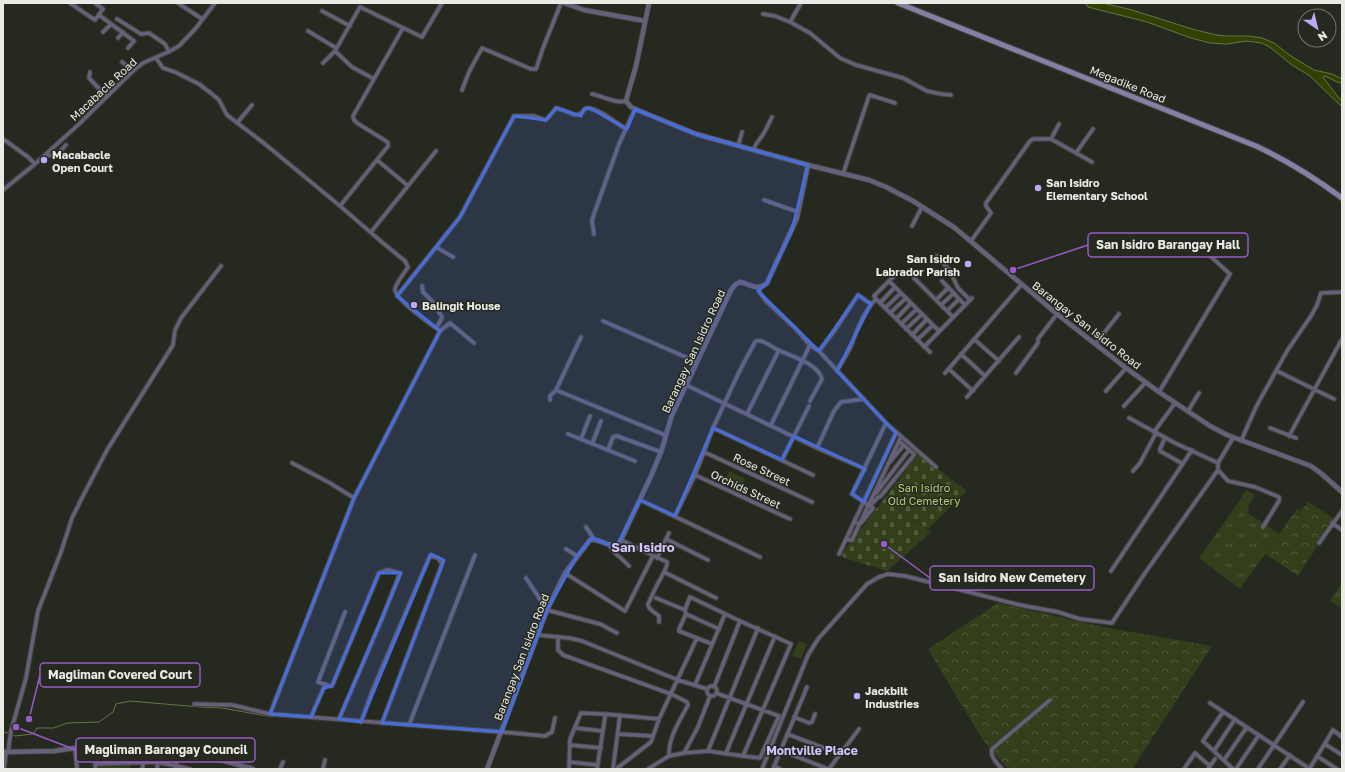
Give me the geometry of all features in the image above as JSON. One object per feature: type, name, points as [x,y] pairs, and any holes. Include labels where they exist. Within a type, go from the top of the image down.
[{"type":"main road","name":"Megadike Road","points":[[898,3],[1256,146],[1308,174],[1342,198]]},
{"type":"street","points":[[72,3],[95,20],[103,9],[100,4],[95,3]]},
{"type":"street","points":[[178,3],[202,19]]},
{"type":"street","name":"Macabacle Road","points":[[3,190],[35,164],[79,124],[133,71],[143,63],[169,52],[184,41],[215,3]]},
{"type":"street","points":[[323,62],[336,50],[360,7],[422,38],[442,3]]},
{"type":"street","points":[[462,90],[469,72],[482,48],[531,69],[536,69],[560,3]]},
{"type":"street","points":[[564,3],[584,10],[645,21]]},
{"type":"street","points":[[592,94],[623,102],[626,101],[636,66],[649,3]]},
{"type":"street","points":[[790,22],[801,3]]},
{"type":"street","points":[[322,11],[350,26]]},
{"type":"street","points":[[763,14],[775,16],[790,22],[810,33],[840,58],[856,65],[903,78],[927,91],[951,95]]},
{"type":"street","points":[[99,15],[134,41],[128,48]]},
{"type":"street","points":[[117,19],[141,34],[149,32],[165,44],[169,52]]},
{"type":"street","points":[[103,32],[111,24]]},
{"type":"street","points":[[340,206],[387,148],[388,144],[357,123],[353,116],[403,28]]},
{"type":"street","points":[[308,31],[336,50],[352,67],[374,79]]},
{"type":"street","points":[[118,38],[122,32]]},
{"type":"street","points":[[156,58],[163,68],[175,72],[199,84],[212,94],[219,100],[227,115],[340,206],[400,257],[408,265],[395,288],[397,296],[440,332]]},
{"type":"street","points":[[122,62],[133,71]]},
{"type":"street","points":[[90,72],[88,78],[106,96]]},
{"type":"street","points":[[843,174],[869,96],[870,95],[895,103]]},
{"type":"street","name":"Barangay San Isidro Road","points":[[626,101],[635,109],[696,134],[869,180],[901,194],[955,228],[1057,314],[1126,368],[1175,403],[1210,426],[1233,438],[1311,466],[1342,492]]},
{"type":"street","points":[[237,123],[252,105]]},
{"type":"street","points":[[397,296],[463,211],[514,116],[534,116],[545,120],[556,108],[577,115],[581,114],[586,108],[590,108],[603,114],[626,129]]},
{"type":"street","points":[[594,234],[592,221],[594,214],[619,144],[635,109]]},
{"type":"street","points":[[753,150],[756,142],[762,137],[772,117]]},
{"type":"street","points":[[1051,139],[1059,124]]},
{"type":"street","points":[[1076,153],[1093,129]]},
{"type":"street","points":[[738,146],[742,132]]},
{"type":"street","points":[[971,241],[990,213],[986,203],[1030,141],[1035,138],[1051,139],[1092,162]]},
{"type":"street","points":[[3,139],[28,157],[35,164]]},
{"type":"street","points":[[46,154],[54,156],[66,145]]},
{"type":"street","points":[[370,232],[436,151]]},
{"type":"street","points":[[377,160],[407,185]]},
{"type":"street","points":[[808,165],[797,218],[767,283],[760,287],[760,293],[766,301],[796,329],[810,345],[819,351],[900,437],[936,467]]},
{"type":"street","points":[[764,200],[798,212]]},
{"type":"street","points":[[912,226],[922,207]]},
{"type":"street","points":[[916,217],[921,220]]},
{"type":"street","points":[[1159,392],[1230,274],[1208,254],[1206,249],[1210,242]]},
{"type":"street","points":[[436,247],[453,257]]},
{"type":"street","points":[[924,347],[971,299],[958,288],[950,271],[937,256]]},
{"type":"street","points":[[4,769],[11,731],[26,678],[38,611],[61,552],[72,518],[107,450],[173,345],[174,330],[221,266]]},
{"type":"street","points":[[898,272],[874,296],[930,352]]},
{"type":"street","points":[[914,278],[953,317]]},
{"type":"street","points":[[889,281],[939,331]]},
{"type":"street","points":[[942,281],[965,305]]},
{"type":"street","name":"Barangay San Isidro Road","points":[[621,540],[660,452],[672,415],[731,290],[740,282],[751,287],[760,287]]},
{"type":"street","points":[[945,373],[1022,284]]},
{"type":"street","points":[[422,286],[423,292],[431,300],[442,318],[436,328]]},
{"type":"street","points":[[880,303],[895,287]]},
{"type":"street","points":[[936,300],[948,288]]},
{"type":"street","points":[[1242,441],[1256,407],[1288,351],[1311,316],[1321,293],[1342,292]]},
{"type":"street","points":[[885,308],[901,293]]},
{"type":"street","points":[[941,305],[954,293]]},
{"type":"street","points":[[819,351],[858,295],[871,304]]},
{"type":"street","points":[[890,313],[906,298]]},
{"type":"street","points":[[837,371],[871,304],[876,299]]},
{"type":"street","points":[[947,311],[959,299]]},
{"type":"street","points":[[896,319],[911,303]]},
{"type":"street","points":[[901,324],[917,309]]},
{"type":"street","points":[[906,329],[922,314]]},
{"type":"street","points":[[1016,373],[1038,342],[1038,339],[1057,314]]},
{"type":"street","points":[[1096,343],[1119,314]]},
{"type":"street","points":[[912,335],[927,319]]},
{"type":"street","points":[[603,321],[697,362]]},
{"type":"street","points":[[270,714],[354,498],[440,332],[450,323],[474,343]]},
{"type":"street","points":[[917,340],[933,325]]},
{"type":"street","points":[[550,400],[550,396],[556,390],[581,337]]},
{"type":"street","points":[[967,397],[1019,337]]},
{"type":"street","points":[[974,339],[999,361]]},
{"type":"street","points":[[1289,436],[1342,339]]},
{"type":"street","points":[[675,516],[695,475],[713,428],[755,342],[762,341],[778,350],[802,360],[819,372],[822,379],[810,401]]},
{"type":"street","points":[[771,425],[810,345]]},
{"type":"street","points":[[747,414],[778,350]]},
{"type":"street","points":[[962,354],[985,376]]},
{"type":"street","points":[[1106,391],[1126,368]]},
{"type":"street","points":[[949,369],[973,391]]},
{"type":"street","points":[[1277,371],[1334,399]]},
{"type":"street","points":[[1124,406],[1146,382]]},
{"type":"street","points":[[686,385],[817,448],[865,469]]},
{"type":"street","points":[[556,390],[665,435]]},
{"type":"street","points":[[1188,411],[1199,393]]},
{"type":"street","points":[[817,448],[834,411],[841,402],[864,399]]},
{"type":"street","points":[[1132,471],[1140,463],[1155,432],[1175,403]]},
{"type":"street","points":[[782,460],[809,406]]},
{"type":"street","points":[[581,439],[590,416]]},
{"type":"street","points":[[1129,418],[1165,438],[1218,463]]},
{"type":"street","points":[[592,444],[601,421]]},
{"type":"street","points":[[856,523],[862,522],[873,508],[852,494],[886,423]]},
{"type":"street","points":[[713,428],[813,475]]},
{"type":"street","points":[[1270,428],[1296,438]]},
{"type":"street","points":[[869,505],[870,500],[880,483],[890,446],[896,433]]},
{"type":"street","points":[[568,434],[635,461]]},
{"type":"street","points":[[608,450],[614,436],[660,452]]},
{"type":"street","points":[[839,554],[856,523],[874,482],[900,437]]},
{"type":"street","points":[[1165,438],[1160,452],[1183,464]]},
{"type":"street","points":[[762,769],[808,655],[818,639],[871,581],[888,574],[905,576],[1020,605],[1058,612],[1082,619],[1112,623],[1145,573],[1218,470],[1218,463],[1233,438]]},
{"type":"street","points":[[869,505],[880,497],[914,455],[899,441]]},
{"type":"street","points":[[885,465],[893,459],[904,445]]},
{"type":"street","points":[[890,446],[895,448]]},
{"type":"street","points":[[880,483],[889,475],[909,450]]},
{"type":"street","points":[[1111,571],[1192,450]]},
{"type":"street","name":"Rose Street","points":[[704,452],[812,502]]},
{"type":"street","points":[[292,464],[330,483],[354,498]]},
{"type":"street","points":[[1218,470],[1228,481],[1255,487],[1279,497],[1279,501],[1263,527]]},
{"type":"street","points":[[884,471],[895,480]]},
{"type":"street","name":"Orchids Street","points":[[695,475],[790,520]]},
{"type":"street","points":[[874,482],[880,483],[888,488]]},
{"type":"street","points":[[640,500],[760,557]]},
{"type":"street","points":[[1319,543],[1342,511]]},
{"type":"street","points":[[1332,523],[1342,530]]},
{"type":"street","points":[[586,527],[594,539],[609,545],[615,545],[621,540],[666,562],[667,565],[648,604],[648,607],[659,616],[659,622]]},
{"type":"street","points":[[566,573],[625,611],[669,533]]},
{"type":"street","name":"Barangay San Isidro Road","points":[[487,769],[547,610],[566,573],[577,556],[590,540],[594,539]]},
{"type":"street","points":[[666,540],[708,560]]},
{"type":"street","points":[[609,545],[629,566]]},
{"type":"street","points":[[566,549],[577,556]]},
{"type":"street","points":[[409,725],[475,555]]},
{"type":"street","points":[[361,722],[373,689],[430,556],[438,558],[442,564],[382,723]]},
{"type":"street","points":[[340,719],[400,573],[387,570],[379,573],[332,686],[325,685],[318,682],[345,612]]},
{"type":"street","points":[[664,572],[716,598]]},
{"type":"street","points":[[526,578],[547,610],[600,624],[617,633]]},
{"type":"street","points":[[712,644],[679,631],[690,597],[791,644],[743,756]]},
{"type":"street","points":[[656,598],[719,629]]},
{"type":"street","points":[[695,685],[725,614]]},
{"type":"street","points":[[716,693],[716,689],[714,687],[740,621]]},
{"type":"street","points":[[708,751],[758,628]]},
{"type":"street","points":[[538,635],[582,641],[678,680],[707,689],[710,686],[714,687]]},
{"type":"street","points":[[726,753],[775,636]]},
{"type":"street","points":[[558,637],[558,650],[563,655],[671,694],[686,701],[688,705],[673,734],[669,756]]},
{"type":"street","points":[[614,769],[652,742],[659,719],[697,638]]},
{"type":"street","points":[[311,718],[325,685]]},
{"type":"street","points":[[780,769],[773,768],[807,687]]},
{"type":"street","points":[[707,689],[707,693],[710,696]]},
{"type":"street","points":[[648,769],[669,756],[684,753],[708,751],[760,758],[778,716],[716,693],[715,695],[710,696]]},
{"type":"street","points":[[684,753],[698,728],[710,696]]},
{"type":"street","points":[[1002,769],[992,757],[992,749],[1050,700]]},
{"type":"street","points":[[1258,769],[1303,702]]},
{"type":"street","points":[[1210,703],[1310,769],[1333,730],[1342,737]]},
{"type":"street","points":[[194,704],[232,705],[270,714],[311,718],[340,719],[361,722],[546,736],[552,732],[555,718]]},
{"type":"street","points":[[1223,712],[1203,741],[1234,769],[1259,735]]},
{"type":"street","points":[[569,769],[570,739],[581,713],[659,719]]},
{"type":"street","points":[[569,762],[598,767],[605,717],[604,714]]},
{"type":"street","points":[[794,717],[809,723],[812,722],[815,714]]},
{"type":"street","points":[[614,769],[620,715]]},
{"type":"street","points":[[1214,750],[1235,720]]},
{"type":"street","points":[[1224,760],[1247,727]]},
{"type":"street","points":[[575,728],[603,731]]},
{"type":"street","points":[[780,750],[828,769],[859,729]]},
{"type":"street","points":[[618,734],[653,736]]},
{"type":"street","points":[[787,734],[840,754]]},
{"type":"street","points":[[1324,744],[1342,755]]},
{"type":"street","points":[[6,752],[54,752],[102,745],[168,745],[253,769]]},
{"type":"street","points":[[570,745],[601,748]]},
{"type":"street","points":[[75,748],[77,769]]},
{"type":"street","points":[[175,767],[179,748]]},
{"type":"street","points":[[1184,769],[1195,753],[1209,767],[1215,759]]},
{"type":"street","points":[[1287,769],[1281,767],[1290,755]]},
{"type":"street","points":[[1317,756],[1337,769]]},
{"type":"street","points":[[323,769],[325,760]]},
{"type":"street","points":[[142,769],[144,762]]},
{"type":"street","points":[[157,769],[158,762]]},
{"type":"street","points":[[96,769],[95,764],[158,762],[175,767],[190,769]]},
{"type":"street","points":[[280,769],[283,762]]},
{"type":"highlighted area","points":[[556,108],[581,116],[584,109],[590,108],[627,129],[635,109],[696,134],[808,165],[792,230],[767,283],[758,291],[819,351],[858,295],[871,304],[837,371],[896,433],[864,502],[852,494],[865,469],[794,436],[782,460],[713,428],[675,516],[640,500],[618,544],[609,545],[592,538],[577,556],[547,610],[502,732],[382,723],[444,560],[431,554],[361,722],[339,719],[401,573],[379,573],[332,686],[324,688],[311,717],[270,714],[354,498],[440,331],[397,296],[460,217],[514,116],[546,120]]},
{"type":"green space","name":"San Isidro Old Cemetery","points":[[918,454],[967,491],[928,529],[884,499]]},
{"type":"green space","points":[[729,471],[745,479],[741,487],[725,480]]},
{"type":"green space","points":[[1247,490],[1255,495],[1249,504],[1248,513],[1279,534],[1240,589],[1199,558]]},
{"type":"green space","points":[[884,499],[931,532],[887,571],[845,558],[841,555]]},
{"type":"green space","points":[[1308,502],[1334,519],[1298,576],[1265,554],[1297,509],[1301,511]]},
{"type":"green space","points":[[1342,583],[1342,609],[1330,601]]},
{"type":"green space","points":[[998,603],[1103,627],[1212,646],[1132,769],[1008,769],[983,740],[928,649]]},
{"type":"green space","points":[[799,641],[807,644],[801,659],[792,656]]},
{"type":"green space","points":[[131,765],[130,769],[97,769],[97,766]]},
{"type":"shaded area","points":[[1085,3],[1103,3],[1132,10],[1216,35],[1262,38],[1274,43],[1291,56],[1314,70],[1332,74],[1342,79],[1342,83],[1325,76],[1323,77],[1342,102],[1342,107],[1310,76],[1262,43],[1246,41],[1227,44],[1210,43],[1191,38],[1147,22],[1088,7]]},
{"type":"waterway","points":[[11,734],[15,736],[33,734],[37,728],[54,728],[67,723],[99,722],[113,712],[116,704],[130,701],[222,708],[273,717]]},
{"type":"waterway","points":[[3,732],[8,733]]},
{"type":"place","name":"Macabacle Open Court","points":[[44,160]]},
{"type":"place","name":"San Isidro Elementary School","points":[[1038,188]]},
{"type":"place","name":"San Isidro Labrador Parish","points":[[968,264]]},
{"type":"place","name":"San Isidro Barangay Hall","points":[[1013,270]]},
{"type":"place","name":"Balingit House","points":[[414,305]]},
{"type":"place","name":"San Isidro New Cemetery","points":[[884,544]]},
{"type":"place","name":"Jackbilt Industries","points":[[857,696]]},
{"type":"place","name":"Magliman Covered Court","points":[[29,719]]},
{"type":"place","name":"Magliman Barangay Council","points":[[16,727]]},
{"type":"district","name":"San Isidro","points":[[643,547]]},
{"type":"district","name":"Montville Place","points":[[812,750]]}]
